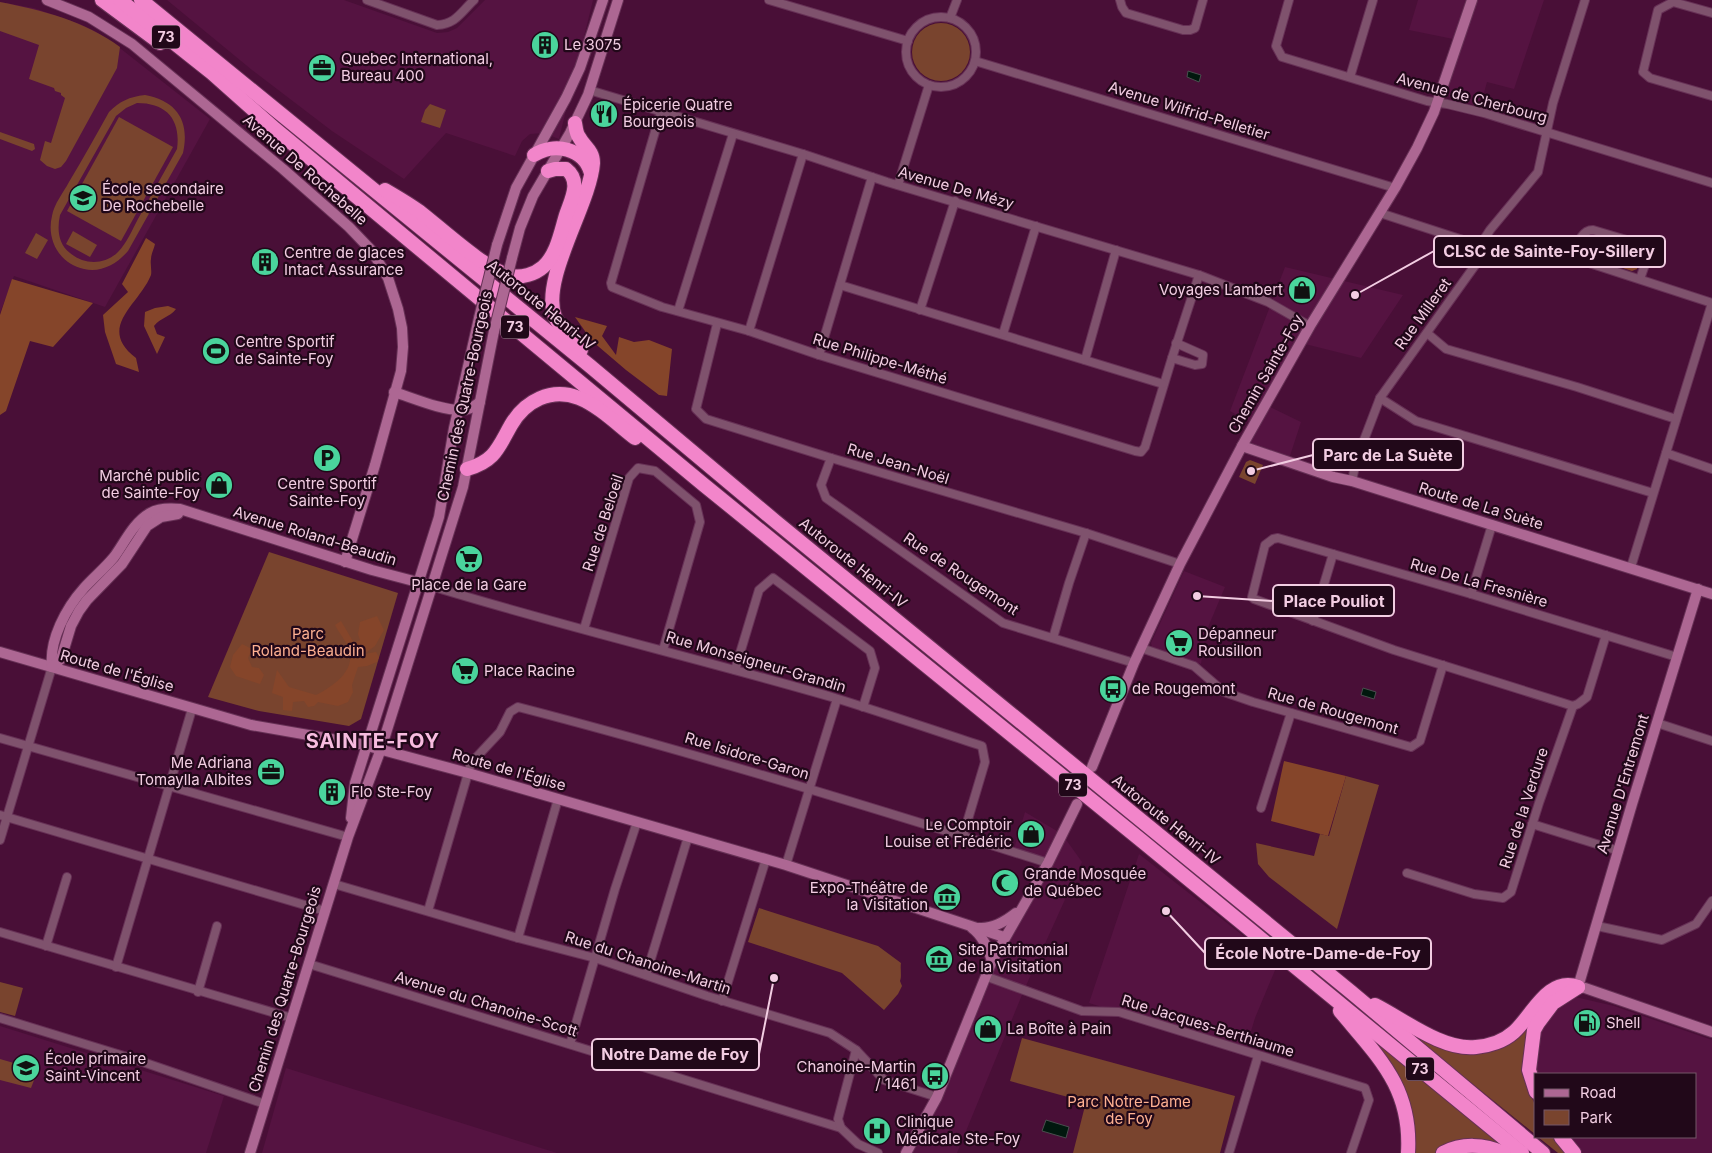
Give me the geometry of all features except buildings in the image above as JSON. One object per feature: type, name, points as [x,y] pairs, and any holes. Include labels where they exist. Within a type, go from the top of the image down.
[{"type":"highway","name":"Autoroute Henri-IV","points":[[97,0],[112,3],[212,73],[275,128],[676,461],[1522,1153]]},
{"type":"highway","name":"Autoroute Henri-IV","points":[[140,0],[590,366],[994,701],[1351,992],[1543,1153]]},
{"type":"highway","points":[[575,122],[578,136],[591,151],[593,158],[591,173],[555,279],[552,307],[560,326],[582,352],[590,366]]},
{"type":"highway","points":[[534,155],[547,149],[561,148],[581,156],[589,166],[591,173]]},
{"type":"highway","points":[[337,161],[419,211],[495,270],[512,276],[532,274],[544,267],[554,251],[575,183],[571,172],[566,169],[561,168],[548,171]]},
{"type":"highway","points":[[467,469],[485,462],[497,451],[512,423],[526,407],[539,398],[552,394],[571,396],[586,401],[659,457],[676,461]]},
{"type":"highway","points":[[1318,985],[1375,1051],[1395,1083],[1407,1118],[1408,1153]]},
{"type":"highway","points":[[1351,992],[1390,1012],[1431,1037],[1455,1045],[1475,1048],[1500,1042],[1514,1032],[1548,993],[1556,987],[1572,985],[1578,987]]},
{"type":"highway","points":[[1534,1086],[1529,1070],[1534,1030],[1553,1002],[1578,987]]},
{"type":"highway","points":[[1562,1138],[1574,1153]]},
{"type":"highway","points":[[1442,1153],[1474,1145],[1504,1153]]},
{"type":"main road","name":"Avenue De Rochebelle","points":[[47,0],[89,17],[132,44],[283,169],[361,238],[372,251],[384,272],[398,309],[403,347],[401,371],[375,466],[345,562]]},
{"type":"main road","name":"Chemin des Quatre-Bourgeois","points":[[349,835],[355,783],[439,517],[458,410],[497,245],[516,188],[582,63],[603,0]]},
{"type":"main road","name":"Chemin des Quatre-Bourgeois","points":[[250,1153],[349,835],[381,748],[462,490],[494,331],[523,220],[533,196],[575,122],[589,90],[618,0]]},
{"type":"main road","name":"Chemin Sainte-Foy","points":[[1092,767],[1134,663],[1180,564],[1242,446],[1310,326],[1380,213],[1417,148],[1437,102],[1472,0]]},
{"type":"main road","points":[[394,392],[426,403],[458,410],[470,408],[480,402]]},
{"type":"main road","name":"Route de La Suète","points":[[1242,446],[1333,477],[1352,481],[1631,567],[1712,594]]},
{"type":"main road","name":"Avenue Roland-Beaudin","points":[[52,668],[61,659],[71,626],[87,600],[122,564],[147,526],[161,517],[171,514],[192,513],[345,562],[431,586]]},
{"type":"main road","name":"Avenue D'Entremont","points":[[1578,987],[1656,723],[1698,589]]},
{"type":"main road","name":"Route de l'Église","points":[[0,652],[251,725],[381,748],[786,865],[1004,938]]},
{"type":"main road","points":[[906,1153],[937,1097],[992,961],[1048,863],[1077,804]]},
{"type":"main road","points":[[971,927],[985,928],[1008,920],[1021,908]]},
{"type":"main road","points":[[971,927],[978,932],[992,961]]},
{"type":"main road","points":[[1578,987],[1586,988],[1712,1032]]},
{"type":"street","points":[[367,0],[437,26],[454,21],[474,0]]},
{"type":"street","points":[[769,0],[908,41]]},
{"type":"street","points":[[950,18],[957,0]]},
{"type":"street","points":[[1120,0],[1126,13],[1183,30],[1190,30],[1195,28],[1203,0]]},
{"type":"street","name":"Avenue de Cherbourg","points":[[1289,0],[1276,46],[1282,57],[1427,101],[1484,113],[1712,183]]},
{"type":"street","points":[[1350,77],[1373,0]]},
{"type":"street","name":"Rue Milleret","points":[[1352,481],[1356,462],[1380,398],[1476,264],[1481,244],[1490,230],[1538,172],[1553,103],[1585,0]]},
{"type":"street","points":[[1712,13],[1673,2],[1658,10],[1643,72],[1650,78],[1712,96]]},
{"type":"street","points":[[950,18],[968,30],[974,40],[975,61],[969,72],[956,83],[940,87],[929,85],[912,73],[907,63],[905,53],[908,41],[911,32],[928,19],[950,18]]},
{"type":"street","name":"Avenue Wilfrid-Pelletier","points":[[975,61],[1395,188]]},
{"type":"street","points":[[898,185],[929,85]]},
{"type":"street","name":"Avenue De Mézy","points":[[589,90],[1199,275],[1268,302],[1310,326]]},
{"type":"street","name":"Rue Philippe-Méthé","points":[[661,111],[611,283],[612,287],[662,307],[717,324],[748,331],[819,355],[1135,452],[1141,452],[1145,447],[1163,384]]},
{"type":"street","points":[[678,312],[733,134]]},
{"type":"street","points":[[748,331],[803,154]]},
{"type":"street","points":[[819,355],[872,177]]},
{"type":"street","points":[[920,310],[955,201]]},
{"type":"street","points":[[1380,213],[1463,240],[1544,262],[1584,261],[1712,303],[1631,567]]},
{"type":"street","points":[[1003,334],[1036,226]]},
{"type":"street","points":[[1572,260],[1582,234],[1587,230],[1594,230],[1646,247],[1649,253],[1640,278]]},
{"type":"street","points":[[1085,360],[1116,250]]},
{"type":"street","points":[[840,284],[1163,384],[1199,275]]},
{"type":"street","name":"Rue Jean-Noël","points":[[717,324],[696,409],[706,419],[1086,533],[1180,564]]},
{"type":"street","points":[[1427,333],[1446,349],[1577,387],[1676,419]]},
{"type":"street","points":[[1172,358],[1196,365],[1202,364],[1204,355],[1176,343]]},
{"type":"street","points":[[1380,398],[1416,421],[1653,493]]},
{"type":"street","points":[[1666,453],[1712,469]]},
{"type":"street","name":"Rue de Rougemont","points":[[831,458],[821,485],[826,498],[1003,623],[1134,663]]},
{"type":"street","name":"Rue de Beloeil","points":[[584,629],[629,478],[638,468],[655,471],[696,504],[700,522],[663,650]]},
{"type":"street","points":[[1471,594],[1492,525]]},
{"type":"street","points":[[1052,638],[1086,533]]},
{"type":"street","name":"Rue De La Fresnière","points":[[1313,621],[1252,597],[1265,545],[1273,539],[1278,538],[1471,594],[1676,657]]},
{"type":"street","points":[[1333,554],[1313,621],[1442,665],[1573,706]]},
{"type":"street","points":[[735,670],[759,590],[773,578],[870,651],[875,668],[863,708]]},
{"type":"street","name":"Rue Monseigneur-Grandin","points":[[431,586],[837,699],[982,746],[985,762],[963,836]]},
{"type":"street","name":"Rue de la Verdure","points":[[1407,873],[1474,894],[1503,898],[1511,892],[1532,824],[1573,706],[1587,696],[1606,635]]},
{"type":"street","name":"Rue de Rougemont","points":[[1141,648],[1194,666],[1224,692],[1411,747],[1420,741],[1442,665]]},
{"type":"street","points":[[0,840],[4,816],[29,745],[52,668]]},
{"type":"street","points":[[786,865],[837,699]]},
{"type":"street","name":"Rue Isidore-Garon","points":[[468,773],[476,755],[500,732],[510,712],[518,707],[638,738],[1048,863]]},
{"type":"street","points":[[116,966],[192,709]]},
{"type":"street","points":[[1261,808],[1291,713]]},
{"type":"street","points":[[1656,723],[1712,741]]},
{"type":"street","points":[[0,738],[349,835]]},
{"type":"street","points":[[428,911],[468,773]]},
{"type":"street","points":[[518,938],[558,799]]},
{"type":"street","points":[[4,816],[325,911]]},
{"type":"street","points":[[570,1044],[637,822]]},
{"type":"street","points":[[1532,824],[1619,851]]},
{"type":"street","points":[[646,975],[669,906],[688,837]]},
{"type":"street","points":[[722,1001],[766,859]]},
{"type":"street","points":[[46,946],[67,877]]},
{"type":"street","name":"Rue du Chanoine-Martin","points":[[334,884],[518,938],[595,958],[722,1001],[830,1033],[856,1050],[884,1080],[937,1097]]},
{"type":"street","points":[[1597,926],[1662,940],[1696,924],[1712,902]]},
{"type":"street","points":[[198,992],[217,926]]},
{"type":"street","points":[[0,932],[198,992],[292,1018]]},
{"type":"street","name":"Avenue du Chanoine-Scott","points":[[309,964],[841,1128],[858,1144],[878,1153]]},
{"type":"street","name":"Rue Jacques-Berthiaume","points":[[985,976],[1082,1011],[1119,1012],[1366,1089],[1369,1100],[1351,1153]]},
{"type":"street","points":[[0,1018],[137,1060],[265,1104]]},
{"type":"street","points":[[841,1128],[838,1118],[856,1050]]},
{"type":"street","points":[[1229,1153],[1258,1056]]},
{"type":"shaded area","points":[[167,0],[344,0],[437,33],[448,32],[457,28],[485,0],[593,0],[559,139],[544,133],[530,134],[522,141],[515,156],[446,133],[404,179],[332,131],[252,70]]},
{"type":"shaded area","points":[[1418,0],[1544,0],[1514,89],[1487,82],[1480,107],[1449,97],[1458,40],[1409,30]]},
{"type":"shaded area","name":"École secondaire De Rochebelle","points":[[0,2],[34,8],[95,31],[116,45],[210,119],[105,307],[14,276],[0,313]]},
{"type":"shaded area","points":[[1188,71],[1201,75],[1199,82],[1187,77]]},
{"type":"shaded area","points":[[1592,235],[1637,250],[1641,257],[1637,269],[1632,271],[1585,256],[1581,252],[1586,237]]},
{"type":"shaded area","points":[[146,238],[155,244],[151,257],[151,275],[130,306],[120,326],[120,336],[125,347],[136,358],[139,372],[116,364],[105,332],[103,315],[128,292],[122,284]]},
{"type":"shaded area","points":[[1285,267],[1403,295],[1361,358],[1301,343],[1266,405],[1301,422],[1288,462],[1242,446],[1254,425],[1230,411]]},
{"type":"shaded area","points":[[12,279],[93,303],[53,347],[30,341],[6,411],[0,415],[0,315]]},
{"type":"shaded area","points":[[168,306],[176,309],[154,326],[157,334],[165,337],[157,354],[144,326],[145,312]]},
{"type":"shaded area","points":[[575,317],[607,326],[602,336],[616,355],[619,337],[634,342],[649,340],[672,349],[667,396],[659,395],[592,341]]},
{"type":"shaded area","points":[[1184,571],[1225,587],[1206,632],[1201,664],[1152,647],[1151,643]]},
{"type":"shaded area","points":[[377,616],[384,630],[375,646],[364,654],[376,652],[379,657],[377,662],[358,667],[352,685],[353,692],[348,702],[338,706],[318,702],[314,706],[308,707],[304,701],[293,702],[292,711],[283,710],[283,697],[272,693],[277,670],[289,687],[316,695],[322,692],[341,677],[349,665],[348,647],[335,625],[341,621],[354,643],[360,640],[358,634],[360,622]]},
{"type":"shaded area","points":[[242,644],[252,649],[248,658],[252,667],[259,668],[264,675],[260,684],[236,676],[230,667],[233,655]]},
{"type":"shaded area","points":[[1363,688],[1376,692],[1374,699],[1361,695]]},
{"type":"shaded area","points":[[1284,761],[1346,776],[1328,836],[1271,821]]},
{"type":"shaded area","points":[[1025,812],[1062,834],[1082,862],[1024,990],[957,1153],[906,1153],[937,1097],[985,976],[1047,863],[1013,852]]},
{"type":"shaded area","points":[[1139,854],[1278,963],[1255,1018],[1245,1051],[1089,1003]]},
{"type":"shaded area","points":[[1571,996],[1614,1006],[1712,1040],[1712,1153],[1582,1153],[1569,1138],[1697,1138],[1697,1073],[1537,1073],[1539,1032],[1553,1009]]},
{"type":"shaded area","points":[[0,1026],[224,1096],[206,1153],[0,1153]]},
{"type":"shaded area","points":[[286,1068],[557,1153],[262,1153]]},
{"type":"shaded area","points":[[1046,1120],[1069,1127],[1066,1138],[1042,1131]]},
{"type":"green space","points":[[0,2],[32,9],[78,23],[120,47],[117,68],[61,167],[55,169],[47,166],[40,160],[45,141],[51,143],[65,98],[61,93],[55,91],[54,88],[29,79],[39,45],[0,31]]},
{"type":"green space","points":[[941,23],[957,28],[965,36],[970,52],[965,68],[957,76],[941,81],[925,76],[917,68],[912,52],[917,36],[925,28]]},
{"type":"green space","points":[[145,95],[165,102],[179,114],[185,131],[183,153],[124,256],[108,266],[96,270],[75,266],[62,256],[53,242],[51,225],[55,207],[109,112],[129,98]],"holes":[[[137,103],[156,106],[170,115],[177,130],[177,149],[129,236],[118,252],[101,261],[82,260],[66,249],[61,241],[59,231],[60,215],[116,116],[126,108]]]},
{"type":"green space","points":[[430,104],[446,110],[440,128],[421,122],[425,110]]},
{"type":"green space","points":[[119,117],[173,147],[121,241],[67,211]]},
{"type":"green space","points":[[0,132],[34,144],[35,149],[32,151],[0,139]]},
{"type":"green space","points":[[73,231],[97,245],[90,257],[66,244]]},
{"type":"green space","points":[[36,233],[48,240],[37,259],[25,253]]},
{"type":"green space","points":[[1250,460],[1263,465],[1255,484],[1239,477],[1246,462]]},
{"type":"green space","name":"Parc Roland-Beaudin","points":[[269,552],[398,593],[361,719],[349,726],[259,711],[208,697]]},
{"type":"green space","points":[[1346,776],[1379,785],[1337,929],[1269,877],[1258,864],[1256,843],[1314,856],[1320,834],[1329,836]]},
{"type":"green space","points":[[759,908],[878,946],[901,963],[900,981],[902,986],[898,994],[884,1010],[842,973],[748,942]]},
{"type":"green space","points":[[0,982],[23,988],[15,1016],[0,1012]]},
{"type":"green space","points":[[1535,1020],[1529,1090],[1534,1103],[1534,1133],[1397,1023],[1459,1050]]},
{"type":"green space","points":[[1366,1032],[1507,1147],[1412,1153],[1412,1142]]},
{"type":"green space","name":"Parc Notre-Dame de Foy","points":[[1022,1038],[1235,1096],[1220,1153],[1073,1153],[1086,1102],[1010,1081]]},
{"type":"green space","points":[[0,1059],[38,1070],[31,1088],[0,1080]]},
{"type":"green space","points":[[1539,1138],[1556,1138],[1569,1153],[1558,1153]]},
{"type":"place","name":"Le 3075","points":[[545,45]]},
{"type":"place","name":"Quebec International, Bureau 400","points":[[322,68]]},
{"type":"place","name":"Épicerie Quatre Bourgeois","points":[[604,114]]},
{"type":"place","name":"École secondaire De Rochebelle","points":[[83,198]]},
{"type":"place","name":"Centre de glaces Intact Assurance","points":[[265,262]]},
{"type":"place","name":"Voyages Lambert","points":[[1302,290]]},
{"type":"place","name":"CLSC de Sainte-Foy-Sillery","points":[[1355,295]]},
{"type":"place","name":"Centre Sportif de Sainte-Foy","points":[[216,351]]},
{"type":"place","name":"Centre Sportif Sainte-Foy","points":[[327,458]]},
{"type":"place","name":"Parc de La Suète","points":[[1251,471]]},
{"type":"place","name":"Marché public de Sainte-Foy","points":[[219,485]]},
{"type":"place","name":"Place de la Gare","points":[[469,559]]},
{"type":"place","name":"Place Pouliot","points":[[1197,596]]},
{"type":"place","name":"Dépanneur Rousillon","points":[[1179,643]]},
{"type":"place","name":"Place Racine","points":[[465,671]]},
{"type":"place","name":"de Rougemont","points":[[1113,689]]},
{"type":"place","name":"Me Adriana Tomaylla Albites","points":[[271,772]]},
{"type":"place","name":"Flo Ste-Foy","points":[[332,792]]},
{"type":"place","name":"Le Comptoir Louise et Frédéric","points":[[1031,834]]},
{"type":"place","name":"Grande Mosquée de Québec","points":[[1005,883]]},
{"type":"place","name":"Expo-Théâtre de la Visitation","points":[[947,897]]},
{"type":"place","name":"École Notre-Dame-de-Foy","points":[[1166,911]]},
{"type":"place","name":"Site Patrimonial de la Visitation","points":[[939,959]]},
{"type":"place","name":"Notre Dame de Foy","points":[[774,978]]},
{"type":"place","name":"Shell","points":[[1587,1023]]},
{"type":"place","name":"La Boîte à Pain","points":[[988,1029]]},
{"type":"place","name":"École primaire Saint-Vincent","points":[[26,1068]]},
{"type":"place","name":"Chanoine-Martin / 1461","points":[[935,1076]]},
{"type":"place","name":"Clinique Médicale Ste-Foy","points":[[877,1131]]},
{"type":"district","name":"SAINTE-FOY","points":[[373,741]]}]
